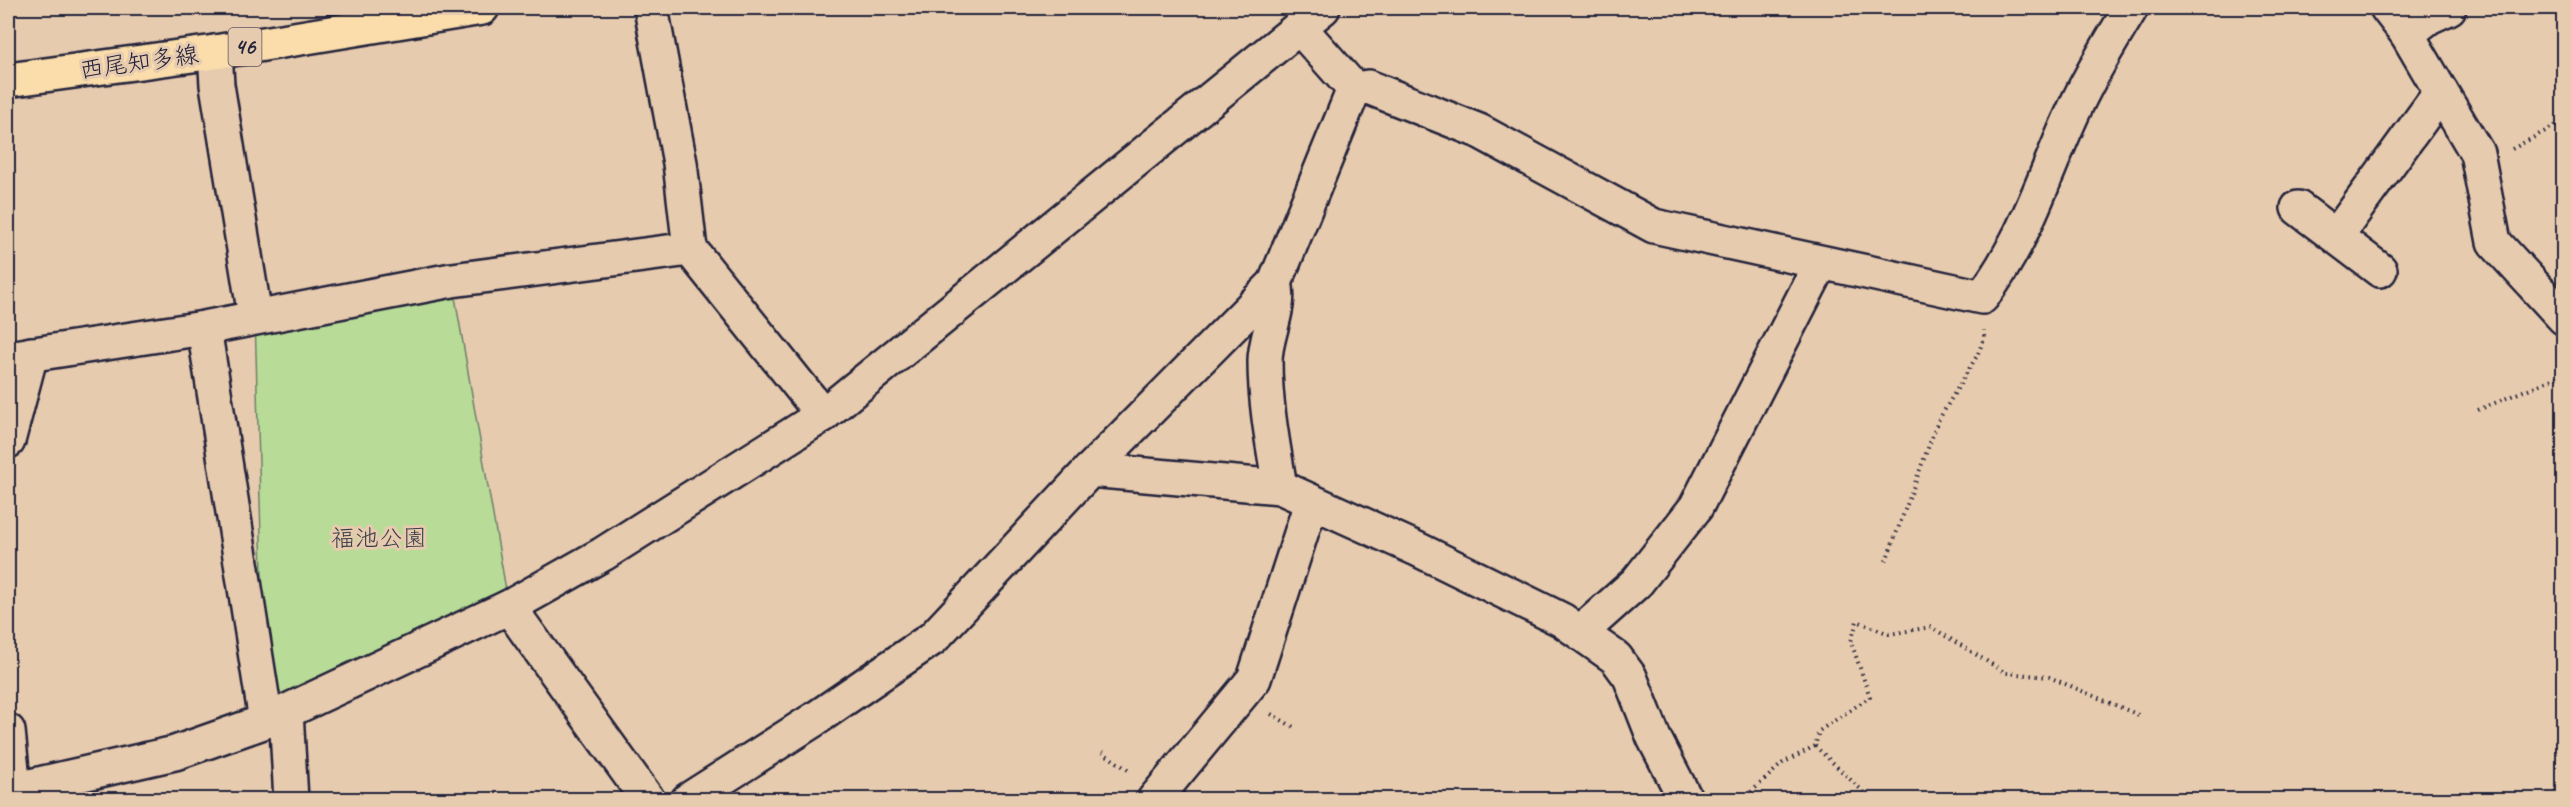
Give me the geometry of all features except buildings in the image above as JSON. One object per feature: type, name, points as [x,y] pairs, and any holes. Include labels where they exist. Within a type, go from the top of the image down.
[{"type":"main road","name":"西尾知多線","points":[[8,80],[215,51],[482,8]]},
{"type":"street","points":[[651,8],[680,163],[690,249],[822,415]]},
{"type":"street","points":[[1354,89],[1368,87],[1479,131],[1654,226],[1982,297],[2006,266],[2031,216],[2075,108],[2131,8]]},
{"type":"street","points":[[2387,8],[2407,34],[2471,140],[2479,166],[2494,242],[2564,318]]},
{"type":"street","points":[[2407,34],[2429,17],[2449,8]]},
{"type":"street","points":[[8,731],[12,794],[175,753],[276,716],[509,607],[603,554],[822,415],[1311,17],[1354,89]]},
{"type":"street","points":[[215,51],[217,85],[255,316]]},
{"type":"street","points":[[688,800],[815,719],[933,638],[1090,470],[1169,393],[1275,283],[1354,89]]},
{"type":"street","points":[[2337,235],[2441,92]]},
{"type":"street","points":[[2298,208],[2337,235],[2380,270]]},
{"type":"street","points":[[8,441],[20,356],[204,328],[255,316],[452,280],[690,249]]},
{"type":"street","points":[[1581,632],[1637,582],[1696,507],[1821,263]]},
{"type":"street","points":[[1275,283],[1278,295],[1265,359],[1269,418],[1280,487]]},
{"type":"street","points":[[204,328],[291,800]]},
{"type":"street","points":[[1090,470],[1280,487],[1417,549],[1581,632],[1616,658],[1630,677],[1654,738],[1686,800]]},
{"type":"street","points":[[1154,800],[1254,679],[1311,503]]},
{"type":"street","points":[[509,607],[648,800]]},
{"type":"path","points":[[2479,166],[2564,121]]},
{"type":"path","points":[[1886,561],[1938,421],[1978,354],[1984,338],[1982,297]]},
{"type":"path","points":[[2478,410],[2564,374]]},
{"type":"path","points":[[1742,800],[1783,763],[1815,746],[1819,731],[1870,697],[1851,642],[1857,621],[1889,634],[1930,627],[2006,673],[2049,677],[2141,716]]},
{"type":"path","points":[[1815,746],[1872,800]]},
{"type":"green space","name":"福池公園","points":[[452,280],[509,607],[266,721],[255,316]]}]
